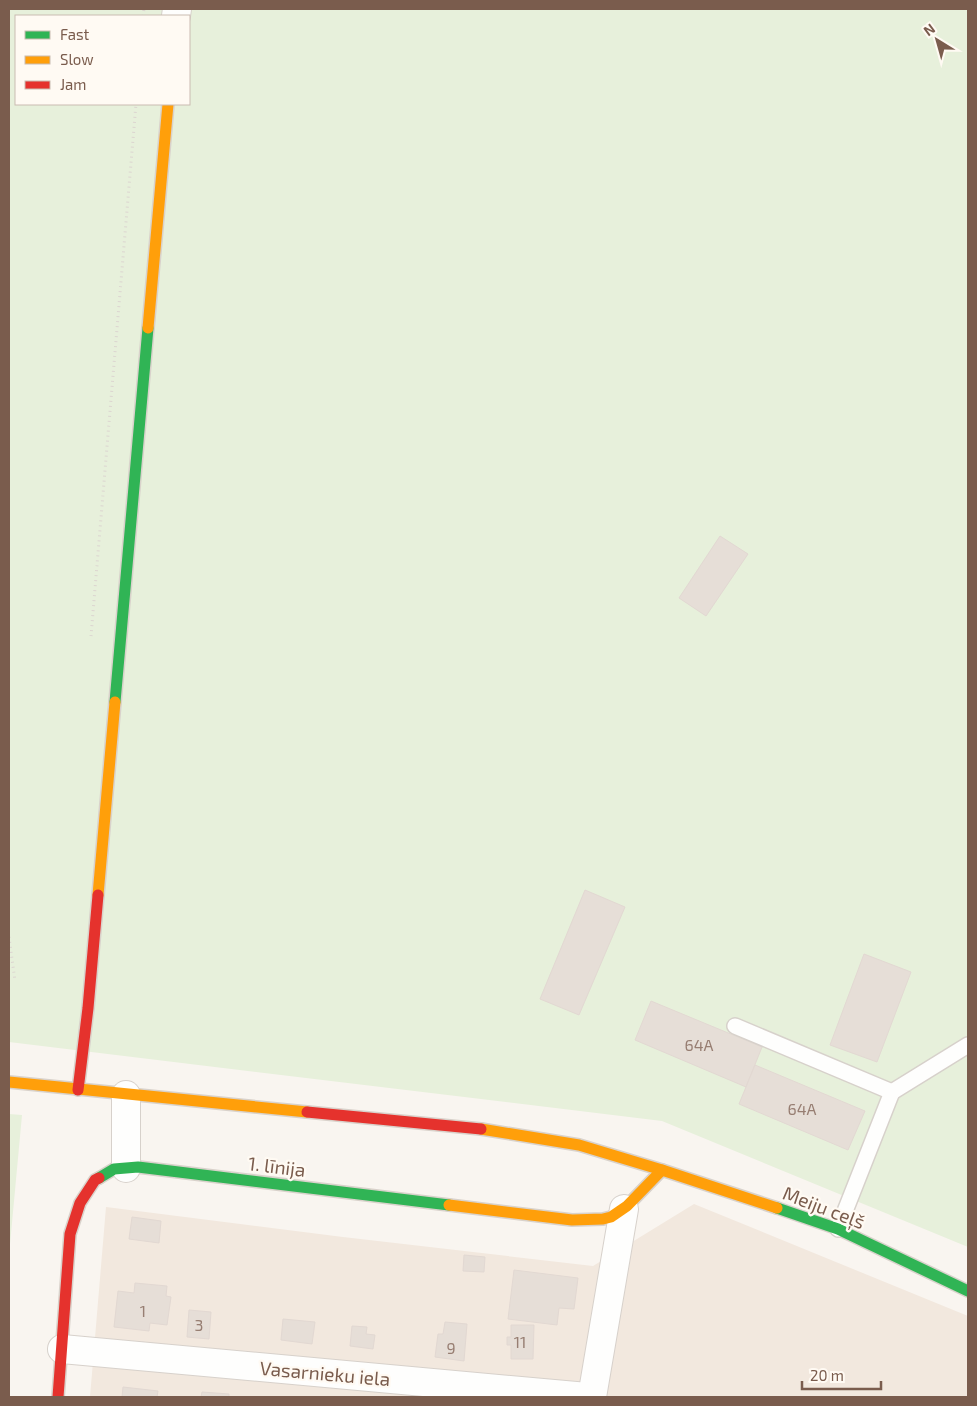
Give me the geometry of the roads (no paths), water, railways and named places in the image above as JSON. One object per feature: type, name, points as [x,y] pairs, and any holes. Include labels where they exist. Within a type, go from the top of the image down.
[{"type":"street","points":[[78,1090],[89,988],[168,105]]},
{"type":"street","name":"Meiju ceļš","points":[[9,1082],[476,1128],[579,1145],[662,1170],[838,1229],[968,1291]]},
{"type":"street","points":[[126,1095],[126,1168]]},
{"type":"street","name":"1. līnija","points":[[58,1397],[70,1234],[80,1203],[95,1180],[114,1169],[138,1167],[572,1220],[604,1219],[624,1208],[662,1170]]},
{"type":"street","points":[[592,1397],[624,1208]]},
{"type":"street","name":"Vasarnieku iela","points":[[62,1349],[587,1397]]},
{"type":"lane","points":[[735,1026],[892,1092]]},
{"type":"lane","points":[[838,1229],[892,1092],[968,1045]]}]
